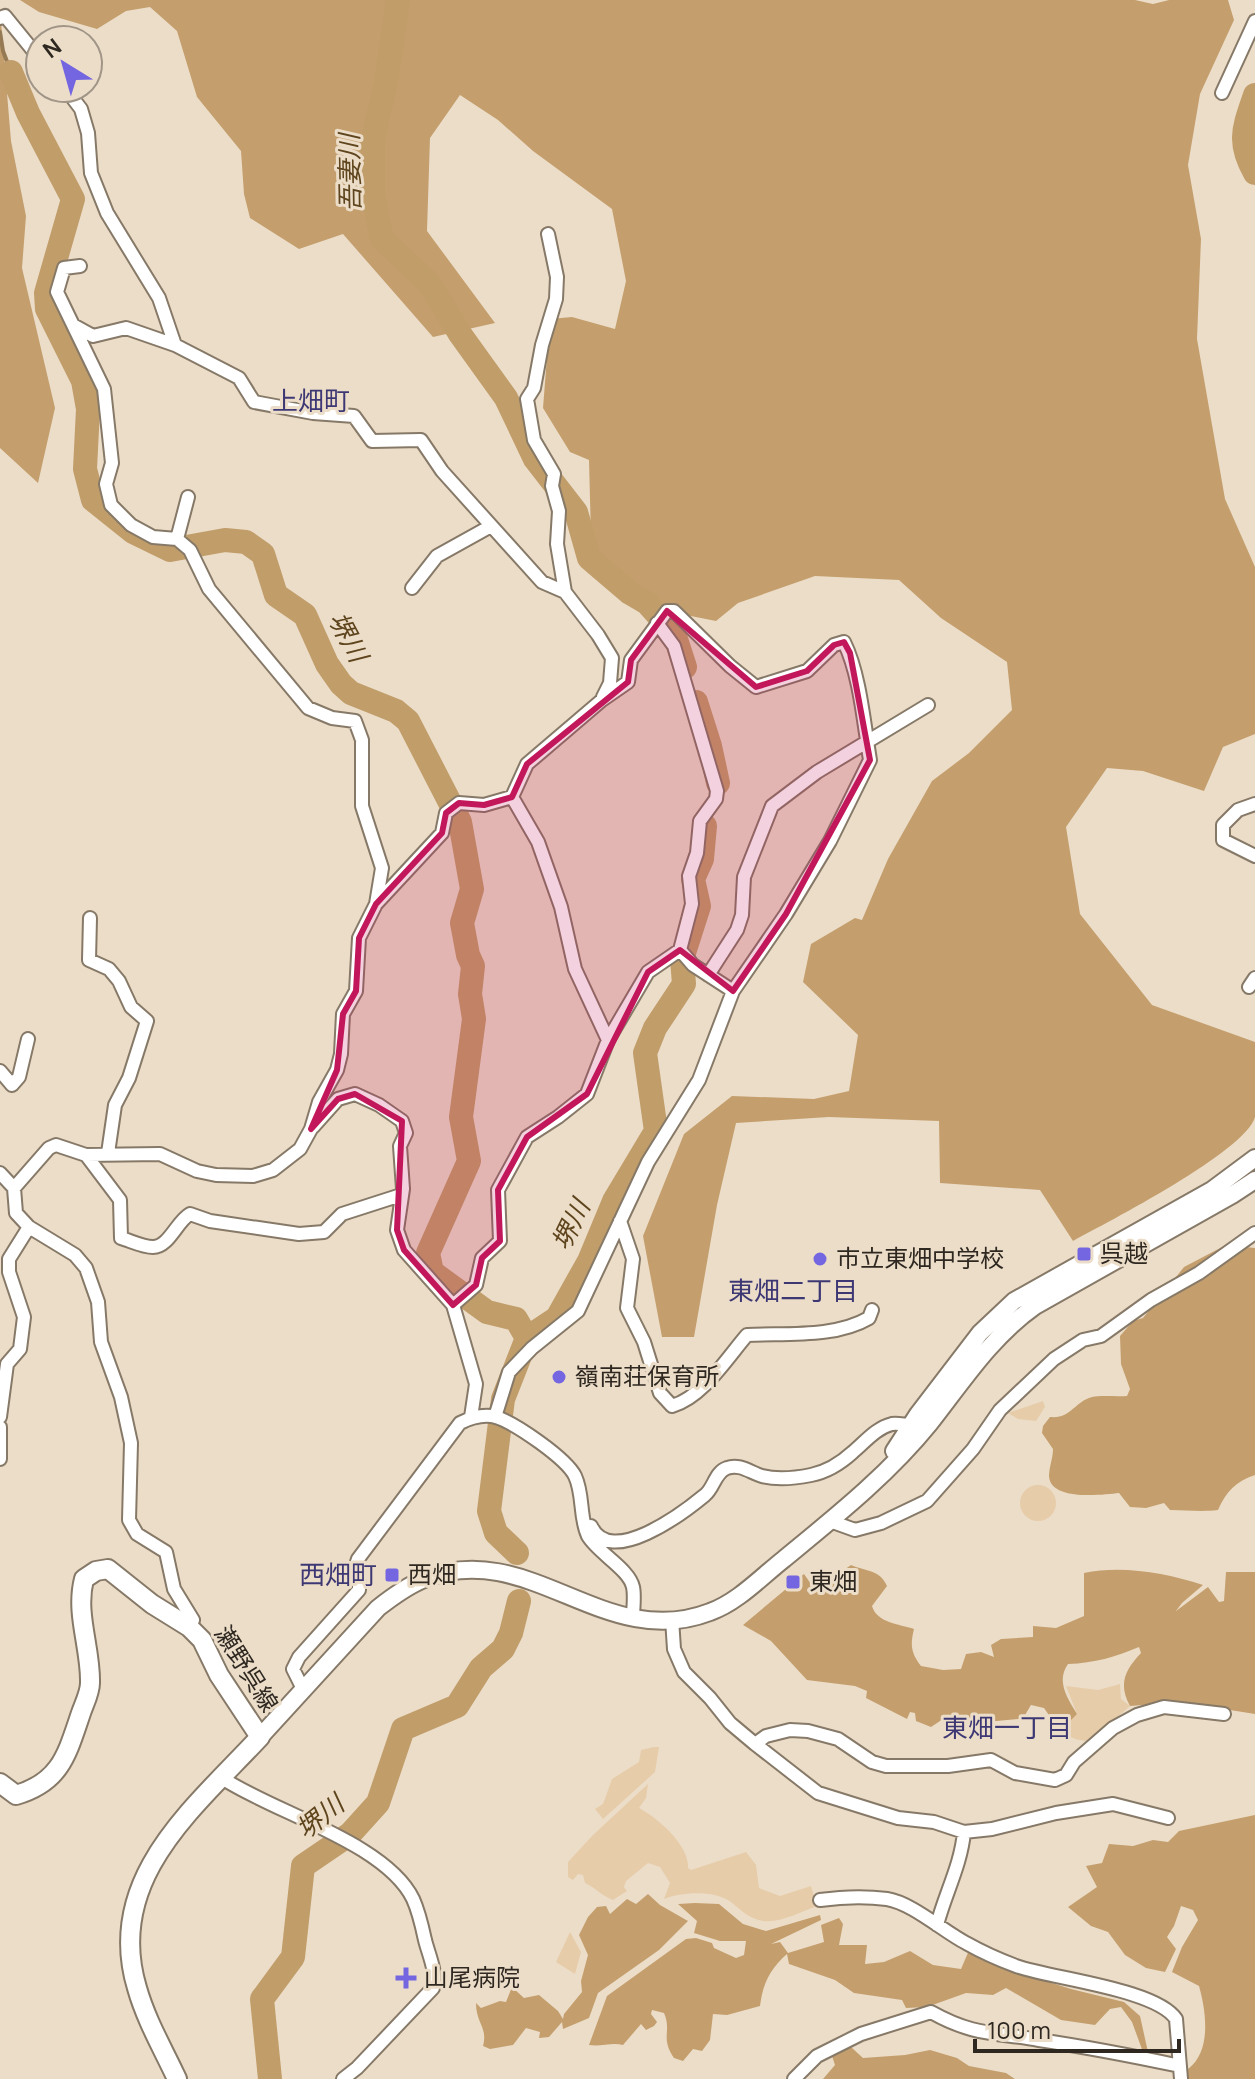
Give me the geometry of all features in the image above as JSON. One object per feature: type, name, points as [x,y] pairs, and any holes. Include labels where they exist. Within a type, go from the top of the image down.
[{"type":"main road","name":"瀬野呉線","points":[[0,1783],[16,1795],[37,1789],[63,1761],[90,1685],[80,1608],[84,1579],[96,1571],[108,1569],[152,1604],[189,1627],[202,1640],[219,1675],[260,1737],[167,1838],[146,1870],[135,1900],[130,1954],[136,1987],[177,2079]]},
{"type":"street","points":[[0,18],[5,16],[24,39]]},
{"type":"street","points":[[1222,93],[1255,21]]},
{"type":"street","points":[[77,104],[88,133],[91,173],[107,213],[159,298],[175,345]]},
{"type":"street","points":[[548,234],[557,277],[556,299],[534,388],[527,399],[534,440],[554,474],[552,486],[559,511],[557,544],[565,592],[612,658],[610,683],[602,700]]},
{"type":"street","points":[[80,266],[64,268],[57,292],[104,389],[112,463],[106,484],[111,505],[131,525],[153,537],[177,539],[190,550],[209,589],[308,708],[358,724],[362,740],[362,806],[382,868],[376,904]]},
{"type":"street","points":[[73,325],[93,336],[126,328],[175,345],[239,378],[254,402],[313,413],[354,416],[372,441],[421,440],[442,471],[542,582],[565,592]]},
{"type":"street","points":[[177,539],[188,497]]},
{"type":"street","points":[[412,588],[437,556],[491,526]]},
{"type":"street","points":[[14,1188],[49,1148],[56,1145],[86,1155],[160,1154],[197,1171],[216,1175],[253,1176],[273,1170],[300,1149],[311,1129],[319,1102],[337,1070],[343,1014],[356,991],[359,938],[376,904],[442,833],[446,813],[459,803],[484,805],[512,797],[527,764],[602,700],[628,682],[631,660],[667,611],[674,611],[736,672],[756,687],[807,671],[834,645],[844,642],[850,653],[870,760],[867,768],[830,841],[786,914],[733,991],[699,1080],[648,1162],[578,1311],[532,1348],[509,1372],[495,1417]]},
{"type":"street","points":[[453,1305],[476,1285],[482,1258],[500,1241],[498,1190],[527,1137],[587,1094],[608,1040],[648,972],[680,950],[692,904],[689,876],[697,853],[700,821],[716,799],[717,791],[674,646],[657,623]]},
{"type":"street","points":[[708,975],[737,930],[742,915],[744,877],[772,806],[866,740],[928,705]]},
{"type":"street","points":[[512,797],[538,842],[561,907],[575,969],[608,1040]]},
{"type":"street","points":[[1255,804],[1238,810],[1223,825],[1223,840],[1255,856]]},
{"type":"street","points":[[90,918],[89,960],[109,969],[119,981],[131,1007],[147,1021],[129,1078],[115,1105],[108,1153]]},
{"type":"street","points":[[680,950],[693,965],[733,991]]},
{"type":"street","points":[[0,1071],[12,1085],[19,1077],[28,1039]]},
{"type":"street","points":[[311,1129],[338,1099],[355,1094],[379,1105],[402,1121],[406,1133],[400,1146],[403,1189],[397,1230],[404,1250],[453,1305],[476,1384],[471,1417]]},
{"type":"street","points":[[86,1155],[120,1200],[121,1238],[154,1247],[165,1242],[182,1218],[190,1214],[210,1221],[299,1234],[324,1232],[342,1214],[401,1195]]},
{"type":"street","points":[[871,1486],[911,1425],[994,1317],[1014,1301],[1212,1190],[1255,1158]]},
{"type":"street","points":[[0,1173],[14,1188],[16,1213],[29,1227],[75,1255],[86,1268],[98,1302],[101,1342],[121,1397],[131,1443],[129,1520],[137,1534],[166,1552],[174,1589],[193,1620],[189,1627]]},
{"type":"street","points":[[260,1737],[378,1608],[399,1592],[425,1579],[455,1571],[510,1573],[539,1582],[595,1608],[633,1618],[654,1621],[711,1612],[740,1595],[871,1486],[928,1425],[990,1344],[1011,1323],[1255,1180]]},
{"type":"street","points":[[620,1221],[633,1259],[627,1308],[644,1342],[660,1393],[672,1406],[684,1402],[747,1335],[812,1332],[856,1325],[869,1318],[872,1310]]},
{"type":"street","points":[[0,1417],[7,1364],[20,1349],[24,1317],[9,1272],[9,1259],[29,1227]]},
{"type":"street","points":[[830,1521],[855,1530],[881,1523],[927,1501],[973,1449],[1000,1410],[1054,1359],[1083,1340],[1101,1336],[1255,1233]]},
{"type":"street","points":[[303,1689],[293,1669],[299,1657],[359,1590],[354,1571],[358,1559],[460,1423],[471,1417],[495,1417],[546,1446],[574,1473],[582,1494],[584,1526],[591,1541],[633,1586],[633,1618]]},
{"type":"street","points":[[583,1506],[587,1508],[591,1526],[601,1539],[615,1543],[632,1540],[708,1493],[726,1468],[739,1466],[762,1476],[778,1478],[809,1476],[826,1470],[852,1454],[869,1436],[892,1424],[911,1425]]},
{"type":"street","points":[[0,1427],[0,1459]]},
{"type":"street","points":[[672,1619],[674,1649],[684,1672],[730,1723],[818,1793],[898,1818],[934,1822],[964,1832],[1113,1804],[1168,1818]]},
{"type":"street","points":[[755,1744],[766,1736],[790,1730],[808,1731],[838,1739],[872,1762],[886,1766],[948,1766],[991,1760],[1015,1773],[1055,1780],[1066,1775],[1074,1762],[1113,1728],[1137,1715],[1164,1707],[1224,1714]]},
{"type":"street","points":[[222,1778],[325,1828],[395,1875],[412,1896],[435,1977],[433,1988],[343,2079]]},
{"type":"street","points":[[937,1925],[962,1851],[964,1832]]},
{"type":"street","points":[[794,2079],[817,2056],[861,2034],[931,2012],[955,2025],[980,2033],[1039,2040],[1180,2073],[1176,2019],[1170,2011],[1101,1986],[1017,1966],[966,1943],[889,1899],[841,1897],[820,1900]]},
{"type":"highlighted area","points":[[667,611],[756,687],[807,671],[834,645],[844,642],[850,653],[870,760],[786,914],[733,991],[680,950],[648,972],[587,1094],[527,1137],[498,1190],[500,1241],[482,1258],[476,1285],[453,1305],[404,1250],[397,1230],[402,1121],[355,1094],[338,1099],[311,1129],[337,1070],[343,1014],[356,991],[359,938],[376,904],[442,833],[446,813],[459,803],[484,805],[512,797],[527,764],[628,682],[631,660]]},
{"type":"shaded area","points":[[20,0],[1135,0],[1153,4],[1169,0],[1228,0],[1234,20],[1200,94],[1188,165],[1201,239],[1197,339],[1225,499],[1255,567],[1255,734],[1223,747],[1204,791],[1143,771],[1107,768],[1066,827],[1080,914],[1152,1005],[1255,1042],[1255,1117],[1246,1131],[1228,1148],[1174,1185],[1073,1241],[1040,1190],[940,1183],[939,1121],[829,1117],[736,1123],[717,1205],[694,1337],[662,1337],[643,1236],[684,1134],[732,1096],[814,1099],[849,1091],[858,1035],[803,982],[811,944],[855,918],[862,920],[888,859],[932,781],[969,753],[1012,710],[1007,662],[941,618],[899,580],[815,576],[738,603],[716,621],[625,603],[592,576],[589,460],[570,452],[543,408],[550,319],[572,317],[615,329],[626,281],[612,209],[533,151],[498,120],[460,95],[430,138],[427,231],[495,323],[433,337],[343,234],[299,249],[250,218],[244,194],[241,151],[197,97],[177,31],[150,7],[126,11],[104,25],[80,24],[39,12]]},
{"type":"shaded area","points":[[0,10],[11,141],[26,216],[22,268],[55,408],[38,483],[0,448]]},
{"type":"shaded area","points":[[1226,1245],[1255,1248],[1255,1475],[1237,1484],[1218,1510],[1212,1511],[1170,1510],[1164,1503],[1146,1508],[1130,1507],[1119,1493],[1078,1495],[1058,1489],[1049,1476],[1053,1449],[1042,1433],[1043,1426],[1050,1417],[1068,1413],[1092,1397],[1127,1396],[1130,1389],[1121,1364],[1120,1336],[1133,1321],[1143,1318],[1184,1267]]},
{"type":"shaded area","points":[[1043,1401],[1045,1407],[1036,1421],[1018,1419],[1008,1413]]},
{"type":"shaded area","points":[[1038,1485],[1051,1490],[1056,1503],[1051,1516],[1038,1521],[1025,1516],[1020,1503],[1025,1490]]},
{"type":"shaded area","points":[[851,1565],[876,1574],[884,1581],[887,1586],[872,1606],[875,1612],[889,1622],[914,1629],[912,1649],[921,1666],[943,1670],[961,1669],[966,1654],[981,1652],[994,1657],[991,1645],[1001,1639],[1033,1637],[1033,1626],[1056,1628],[1084,1616],[1084,1573],[1113,1570],[1144,1572],[1203,1585],[1176,1611],[1208,1587],[1219,1602],[1224,1601],[1226,1572],[1255,1572],[1255,1714],[1180,1702],[1130,1706],[1124,1684],[1127,1671],[1141,1653],[1139,1647],[1105,1659],[1068,1664],[1063,1683],[1077,1714],[1070,1721],[1053,1721],[1044,1708],[1031,1705],[1019,1719],[975,1723],[949,1715],[931,1727],[916,1721],[915,1713],[910,1712],[907,1719],[866,1698],[867,1691],[855,1686],[807,1680],[771,1641],[743,1625],[804,1574],[811,1584],[821,1586]]},
{"type":"shaded area","points":[[1120,1684],[1121,1699],[1130,1706],[1090,1741],[1073,1738],[1060,1727],[1077,1714],[1066,1686],[1098,1690]]},
{"type":"shaded area","points":[[659,1747],[655,1772],[603,1819],[595,1809],[603,1804],[612,1779],[639,1762],[641,1750]]},
{"type":"shaded area","points":[[648,1784],[646,1798],[639,1808],[655,1818],[678,1842],[688,1868],[691,1870],[746,1852],[756,1865],[759,1888],[780,1896],[811,1886],[817,1906],[784,1919],[763,1921],[749,1916],[716,1895],[689,1894],[664,1899],[670,1883],[660,1867],[648,1863],[626,1881],[624,1887],[627,1891],[613,1900],[585,1883],[583,1875],[578,1874],[573,1880],[568,1877],[568,1862]]},
{"type":"shaded area","points":[[1255,1815],[1255,2079],[1188,2079],[1188,2069],[1196,2061],[1204,2041],[1204,2007],[1199,1986],[1172,1972],[1198,1920],[1193,1910],[1181,1906],[1167,1937],[1176,1949],[1165,1972],[1146,1968],[1125,1955],[1108,1932],[1091,1926],[1068,1907],[1097,1887],[1086,1866],[1102,1863],[1109,1844],[1133,1846],[1153,1840],[1168,1842],[1179,1831]]},
{"type":"shaded area","points":[[648,1894],[660,1905],[688,1921],[659,1950],[598,1993],[589,2018],[563,2029],[562,2022],[549,2037],[539,2038],[540,2032],[526,2028],[513,2045],[490,2049],[483,2046],[484,2034],[476,2003],[481,2008],[506,2002],[512,1987],[524,1998],[539,1995],[563,2019],[582,1992],[581,1981],[588,1955],[579,1935],[588,1917],[597,1907],[606,1906],[610,1914],[627,1899],[636,1904]]},
{"type":"shaded area","points":[[678,1904],[719,1904],[743,1924],[766,1931],[820,1915],[821,1920],[771,1944],[780,1942],[788,1953],[824,1942],[821,1925],[839,1918],[843,1924],[839,1945],[867,1945],[865,1964],[884,1962],[910,1951],[933,1965],[961,1969],[970,1948],[1020,1973],[1124,2002],[1140,2016],[1148,2052],[1143,2052],[1132,2022],[1121,2007],[1110,2009],[1095,2025],[1061,2020],[1006,1988],[993,1995],[966,1993],[927,2007],[906,2008],[902,2000],[854,1993],[835,1980],[789,1964],[787,1954],[768,1977],[760,2006],[727,2015],[713,2014],[710,2040],[702,2051],[693,2049],[683,2061],[674,2058],[670,2051],[664,2013],[652,2010],[651,2014],[657,2022],[654,2026],[646,2030],[641,2024],[623,2045],[589,2045],[607,1996],[686,1939],[696,1938],[712,1943],[714,1948],[736,1958],[744,1955],[746,1941],[720,1941],[694,1933],[697,1921]]},
{"type":"shaded area","points":[[570,1932],[581,1952],[575,1974],[556,1962]]},
{"type":"shaded area","points":[[851,2047],[863,2058],[930,2050],[957,2058],[969,2066],[1006,2073],[1015,2079],[823,2079],[835,2065],[832,2056]]},
{"type":"waterway","name":"吾妻川","points":[[398,0],[386,82],[373,138],[373,195],[382,239],[429,283],[460,334],[506,398],[535,459],[576,512],[589,558],[630,593],[647,603],[674,633],[685,667]]},
{"type":"waterway","points":[[0,32],[11,72]]},
{"type":"waterway","name":"堺川","points":[[11,72],[28,113],[73,199],[46,293],[47,309],[83,381],[88,409],[85,469],[93,500],[133,532],[170,550],[225,540],[246,542],[263,554],[276,595],[305,615],[327,664],[341,684],[351,693],[396,711],[408,721],[460,822],[472,889],[462,923],[473,966],[470,994],[474,1019],[461,1117],[469,1161],[428,1253],[432,1272],[487,1312],[516,1319],[527,1338],[503,1399],[489,1511],[496,1533],[517,1553]]},
{"type":"waterway","points":[[1255,95],[1244,134],[1246,152],[1255,173]]},
{"type":"waterway","name":"堺川","points":[[696,702],[718,783]]},
{"type":"waterway","name":"堺川","points":[[527,1338],[557,1318],[589,1261],[614,1201],[656,1131],[645,1053],[655,1028],[684,984],[682,959],[699,906],[693,879],[702,859],[705,826]]},
{"type":"waterway","name":"堺川","points":[[270,2079],[262,1999],[293,1957],[303,1866],[350,1834],[378,1803],[403,1729],[457,1706],[481,1668],[503,1649],[511,1633],[519,1601]]},
{"type":"place","name":"呉越","points":[[1084,1254]]},
{"type":"place","name":"市立東畑中学校","points":[[820,1259]]},
{"type":"place","name":"嶺南荘保育所","points":[[559,1377]]},
{"type":"place","name":"西畑","points":[[392,1575]]},
{"type":"place","name":"東畑","points":[[793,1582]]},
{"type":"place","name":"山尾病院","points":[[406,1978]]},
{"type":"district","name":"上畑町","points":[[311,401]]},
{"type":"district","name":"東畑二丁目","points":[[793,1291]]},
{"type":"district","name":"西畑町","points":[[338,1575]]},
{"type":"district","name":"東畑一丁目","points":[[1007,1728]]}]
